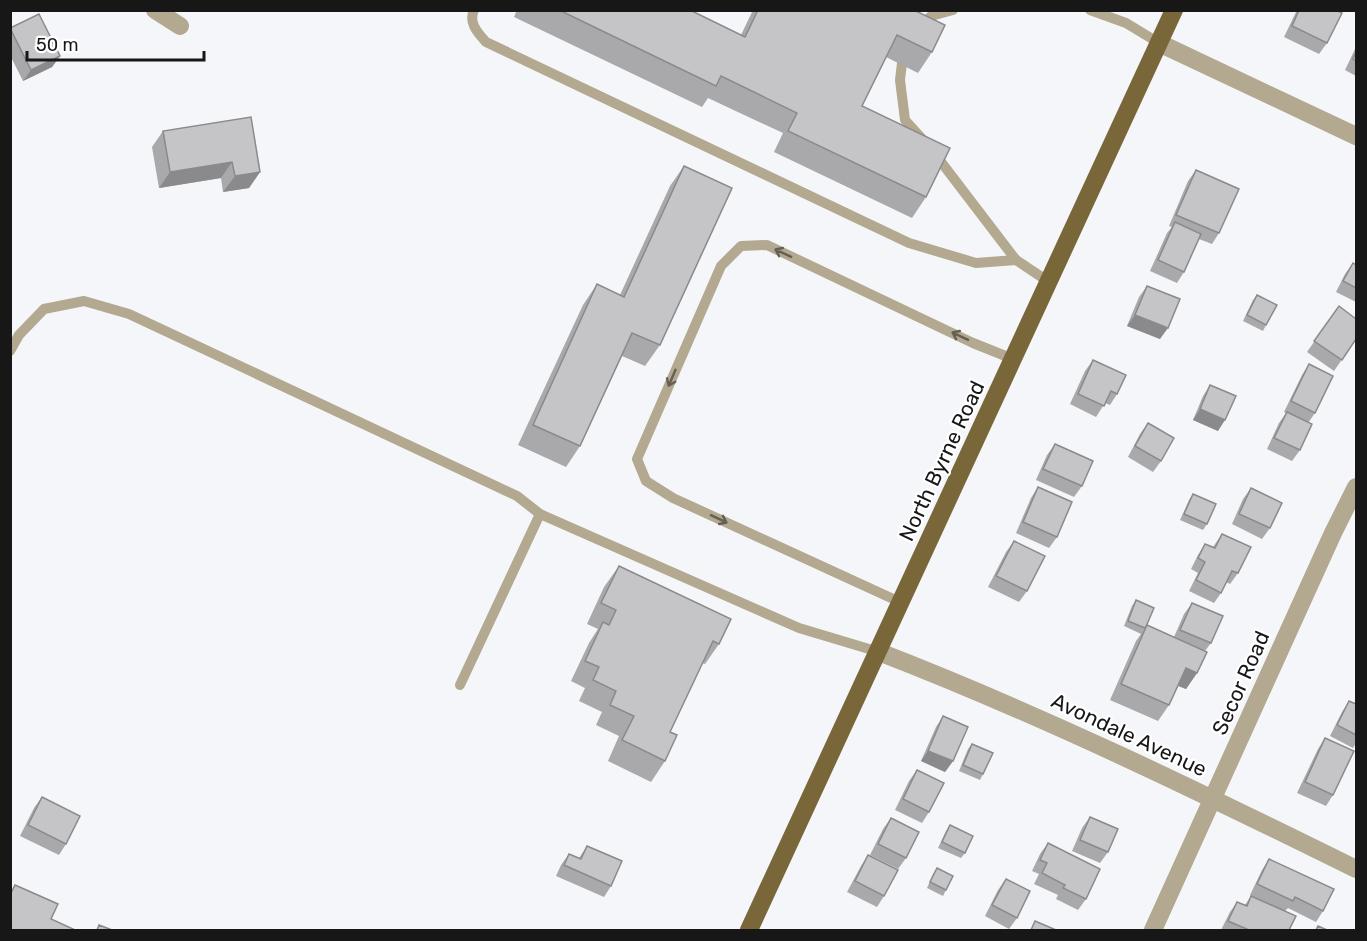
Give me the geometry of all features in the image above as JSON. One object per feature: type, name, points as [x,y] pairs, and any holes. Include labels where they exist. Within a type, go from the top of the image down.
[{"type":"main road","name":"North Byrne Road","points":[[749,930],[1174,10]]},
{"type":"street","points":[[155,10],[180,26]]},
{"type":"street","points":[[1159,43],[1356,136]]},
{"type":"street","name":"Secor Road","points":[[1153,930],[1356,487]]},
{"type":"street","name":"Avondale Avenue","points":[[879,652],[962,684],[1214,799],[1356,869]]},
{"type":"lane","points":[[474,10],[471,15],[474,28],[486,42],[909,243],[976,263],[1016,260]]},
{"type":"lane","points":[[913,37],[923,21],[931,16],[953,10]]},
{"type":"lane","points":[[1090,10],[1126,23],[1159,43]]},
{"type":"lane","points":[[902,63],[900,80],[905,120],[952,174],[1016,260],[1049,282]]},
{"type":"lane","points":[[902,603],[673,498],[646,482],[637,459],[721,266],[741,246],[766,245],[973,343],[1013,359]]},
{"type":"lane","points":[[10,351],[19,335],[44,309],[84,301],[129,314],[517,496],[540,514],[799,628],[879,652]]},
{"type":"lane","points":[[460,685],[540,514]]},
{"type":"building","points":[[559,10],[690,10],[745,37],[758,10],[914,10],[945,25],[932,52],[897,35],[862,106],[950,148],[926,197],[788,131],[797,113],[721,76],[716,86]]},
{"type":"building","points":[[1299,10],[1336,10],[1342,13],[1327,43],[1292,26]]},
{"type":"building","points":[[39,14],[60,56],[31,70],[10,28]]},
{"type":"building","points":[[251,117],[260,172],[235,176],[232,162],[170,172],[163,131]]},
{"type":"building","points":[[684,166],[732,188],[660,345],[632,333],[580,446],[533,425],[597,284],[624,297]]},
{"type":"building","points":[[1196,170],[1239,189],[1219,233],[1176,215]]},
{"type":"building","points":[[1175,222],[1201,234],[1184,272],[1158,260]]},
{"type":"building","points":[[1353,263],[1356,265],[1356,288],[1343,281]]},
{"type":"building","points":[[1147,286],[1180,299],[1168,328],[1135,315]]},
{"type":"building","points":[[1257,295],[1277,305],[1266,325],[1247,315]]},
{"type":"building","points":[[1339,306],[1356,319],[1356,339],[1342,360],[1314,341]]},
{"type":"building","points":[[1093,360],[1126,375],[1117,394],[1111,391],[1104,406],[1078,394]]},
{"type":"building","points":[[1309,364],[1333,376],[1315,413],[1291,401]]},
{"type":"building","points":[[1210,385],[1236,396],[1225,420],[1200,409]]},
{"type":"building","points":[[1287,412],[1312,424],[1300,450],[1274,438]]},
{"type":"building","points":[[1148,423],[1174,438],[1161,461],[1135,446]]},
{"type":"building","points":[[1055,444],[1093,461],[1082,486],[1043,469]]},
{"type":"building","points":[[1038,487],[1072,502],[1057,537],[1023,522]]},
{"type":"building","points":[[1251,488],[1282,503],[1270,528],[1239,514]]},
{"type":"building","points":[[1193,494],[1216,504],[1207,524],[1184,514]]},
{"type":"building","points":[[1222,534],[1251,547],[1238,573],[1232,571],[1221,593],[1196,580],[1205,562],[1198,558],[1205,544],[1215,548]]},
{"type":"building","points":[[1014,541],[1045,556],[1027,591],[996,576]]},
{"type":"building","points":[[619,566],[731,619],[719,644],[713,641],[670,732],[677,735],[665,761],[622,740],[634,716],[610,705],[616,691],[593,680],[599,667],[585,661],[603,622],[609,625],[616,610],[601,603]]},
{"type":"building","points":[[1136,600],[1154,608],[1145,628],[1128,621]]},
{"type":"building","points":[[1192,603],[1223,616],[1211,643],[1180,630]]},
{"type":"building","points":[[1147,625],[1207,652],[1197,673],[1186,668],[1169,705],[1121,684]]},
{"type":"building","points":[[1349,701],[1356,704],[1356,735],[1337,725]]},
{"type":"building","points":[[943,716],[968,727],[953,761],[928,751]]},
{"type":"building","points":[[1325,738],[1354,751],[1333,795],[1305,782]]},
{"type":"building","points":[[972,744],[993,753],[983,774],[963,765]]},
{"type":"building","points":[[917,770],[944,783],[929,812],[903,799]]},
{"type":"building","points":[[42,797],[80,816],[66,844],[28,825]]},
{"type":"building","points":[[1090,817],[1118,829],[1108,852],[1080,840]]},
{"type":"building","points":[[891,818],[919,832],[906,858],[878,844]]},
{"type":"building","points":[[950,825],[973,836],[965,853],[942,842]]},
{"type":"building","points":[[1048,843],[1100,869],[1086,899],[1063,888],[1065,885],[1042,873],[1047,863],[1040,860]]},
{"type":"building","points":[[587,846],[622,861],[611,886],[564,865],[569,854],[581,859]]},
{"type":"building","points":[[868,855],[898,870],[884,896],[855,881]]},
{"type":"building","points":[[1269,859],[1334,889],[1323,911],[1295,897],[1293,901],[1257,884]]},
{"type":"building","points":[[937,868],[953,876],[946,890],[930,882]]},
{"type":"building","points":[[1006,879],[1030,891],[1017,918],[992,905]]},
{"type":"building","points":[[15,885],[58,904],[51,919],[73,929],[10,930],[10,895]]},
{"type":"building","points":[[1251,896],[1296,916],[1289,930],[1249,930],[1228,921],[1237,902],[1247,906]]},
{"type":"building","points":[[1035,921],[1056,930],[1031,930]]},
{"type":"building","points":[[99,925],[112,930],[97,930]]}]
